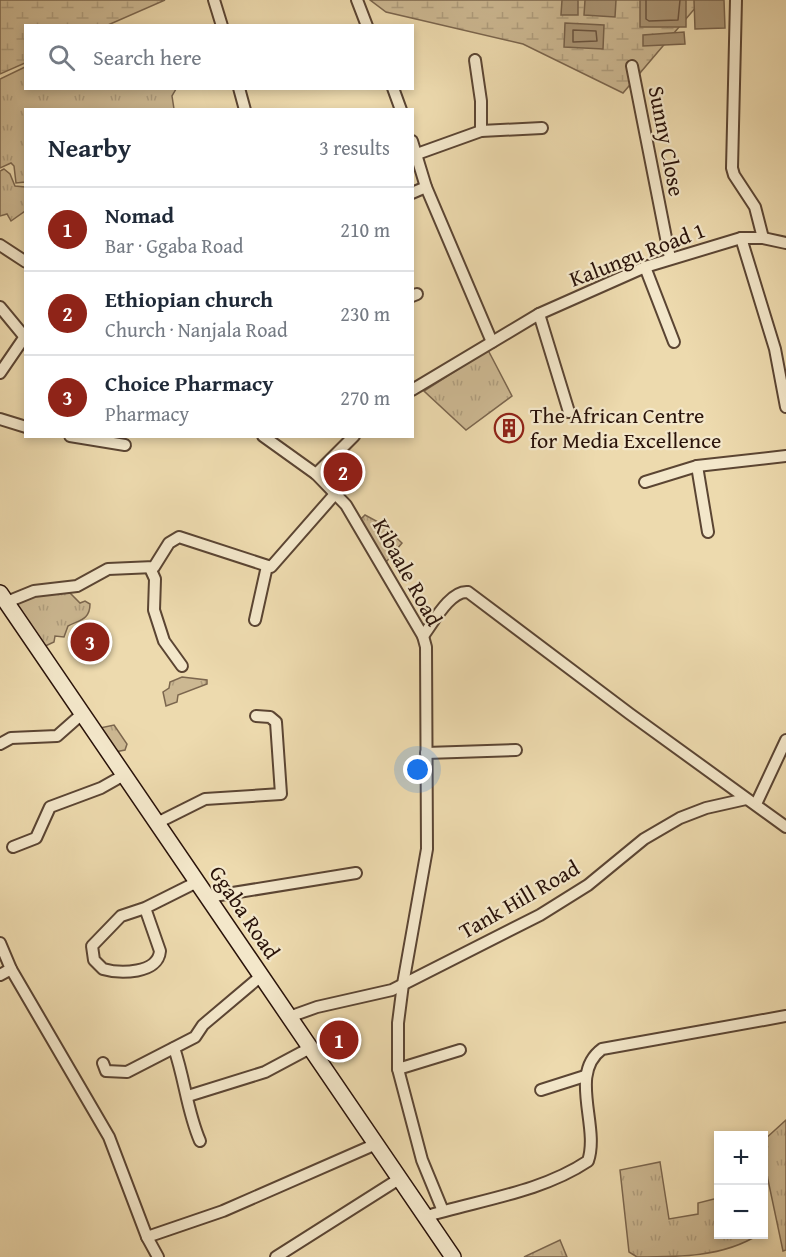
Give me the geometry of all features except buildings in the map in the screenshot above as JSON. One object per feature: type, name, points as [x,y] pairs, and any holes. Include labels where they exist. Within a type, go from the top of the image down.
[{"type":"main road","name":"Ggaba Road","points":[[3,597],[424,1218],[453,1257]]},
{"type":"street","points":[[214,0],[221,24]]},
{"type":"street","points":[[357,0],[366,24]]},
{"type":"street","points":[[736,0],[732,168],[734,176],[755,207],[763,238]]},
{"type":"street","points":[[475,60],[481,101],[482,131]]},
{"type":"street","name":"Sunny Close","points":[[632,66],[670,258]]},
{"type":"street","points":[[240,90],[244,108]]},
{"type":"street","points":[[394,90],[400,108]]},
{"type":"street","points":[[417,154],[482,131],[542,128]]},
{"type":"street","points":[[414,146],[426,187],[492,342]]},
{"type":"street","points":[[414,192],[426,187]]},
{"type":"street","points":[[741,238],[775,349],[786,407]]},
{"type":"street","name":"Kalungu Road 1","points":[[414,389],[539,314],[645,267],[741,238],[763,238],[786,243]]},
{"type":"street","points":[[0,244],[24,261]]},
{"type":"street","points":[[645,267],[674,342]]},
{"type":"street","points":[[0,307],[24,334]]},
{"type":"street","points":[[539,314],[570,411]]},
{"type":"street","points":[[0,373],[24,337]]},
{"type":"street","points":[[0,419],[24,426]]},
{"type":"street","points":[[82,438],[125,445]]},
{"type":"street","name":"Kibaale Road","points":[[266,438],[316,474],[356,519],[423,636],[428,658],[427,849],[403,984],[398,1023],[398,1069],[426,1174],[443,1212]]},
{"type":"street","points":[[316,474],[352,438]]},
{"type":"street","points":[[645,482],[697,466],[786,456]]},
{"type":"street","points":[[697,466],[708,532]]},
{"type":"street","points":[[182,666],[164,640],[154,610],[155,566],[170,543],[179,537],[267,566],[274,566],[335,494]]},
{"type":"street","points":[[3,597],[77,586],[108,569],[155,566]]},
{"type":"street","points":[[255,620],[267,566]]},
{"type":"street","points":[[423,636],[456,594],[468,592],[786,827]]},
{"type":"street","points":[[0,744],[11,738],[57,736],[83,713]]},
{"type":"street","points":[[157,822],[205,800],[281,794],[276,722],[270,717],[256,716]]},
{"type":"street","points":[[751,802],[786,740]]},
{"type":"street","points":[[426,753],[516,750]]},
{"type":"street","points":[[13,847],[36,838],[50,807],[101,788],[124,775]]},
{"type":"street","name":"Tank Hill Road","points":[[289,1017],[317,1007],[379,995],[403,984],[540,915],[588,885],[644,838],[671,822],[706,808],[751,802]]},
{"type":"street","points":[[208,897],[356,873]]},
{"type":"street","points":[[145,908],[160,951],[159,957],[153,963],[130,972],[103,969],[94,960],[92,952],[96,940],[121,916],[145,908],[197,882]]},
{"type":"street","points":[[0,943],[11,969],[109,1137],[147,1237],[158,1257]]},
{"type":"street","points":[[0,975],[11,969]]},
{"type":"street","points":[[103,1063],[106,1071],[127,1072],[195,1037],[203,1025],[261,976]]},
{"type":"street","points":[[424,1218],[520,1190],[576,1169],[588,1161],[592,1135],[585,1076],[593,1056],[602,1049],[786,1016]]},
{"type":"street","points":[[174,1048],[188,1096],[189,1117],[200,1141]]},
{"type":"street","points":[[188,1096],[265,1072],[310,1048]]},
{"type":"street","points":[[398,1069],[460,1050]]},
{"type":"street","points":[[541,1090],[585,1076]]},
{"type":"street","points":[[147,1237],[223,1211],[376,1144]]},
{"type":"street","points":[[276,1257],[399,1179]]},
{"type":"green space","points":[[0,0],[165,0],[110,24],[24,24],[24,63],[0,74]]},
{"type":"green space","points":[[370,0],[702,0],[623,93],[523,44],[386,12]]},
{"type":"green space","points":[[24,67],[24,90],[175,90],[172,96],[174,108],[24,108],[24,182],[16,183],[14,166],[11,163],[0,168],[0,79]]},
{"type":"green space","points":[[4,169],[10,174],[15,186],[24,187],[24,212],[11,221],[7,214],[0,216],[0,171]]},
{"type":"green space","points":[[488,350],[512,396],[466,430],[424,391]]},
{"type":"green space","points":[[344,449],[355,462],[344,474],[341,488],[336,491],[320,475]]},
{"type":"green space","points":[[365,515],[382,524],[402,543],[387,561],[382,560],[361,519]]},
{"type":"green space","points":[[61,591],[70,593],[80,603],[85,601],[90,604],[90,609],[83,619],[68,626],[64,637],[55,636],[54,642],[41,648],[11,605],[31,596]]},
{"type":"green space","points":[[182,677],[207,680],[207,684],[178,695],[177,702],[166,706],[163,692],[169,688],[170,682]]},
{"type":"green space","points":[[114,725],[127,744],[125,750],[115,752],[100,728]]},
{"type":"green space","points":[[786,1120],[786,1250],[783,1251],[768,1180],[768,1136]]},
{"type":"green space","points":[[660,1162],[669,1219],[698,1214],[698,1203],[714,1199],[714,1239],[750,1239],[715,1252],[669,1257],[637,1257],[629,1252],[620,1170]]},
{"type":"green space","points":[[560,1240],[567,1257],[524,1257]]},
{"type":"water","points":[[562,0],[578,0],[578,15],[561,15]]},
{"type":"water","points":[[585,0],[616,0],[615,17],[584,15]]},
{"type":"water","points":[[640,0],[686,0],[686,27],[640,27]]},
{"type":"water","points":[[694,0],[724,0],[725,28],[695,29]]},
{"type":"water","points":[[565,23],[604,25],[603,49],[564,47]]},
{"type":"water","points":[[684,32],[685,44],[643,46],[643,35]]},
{"type":"place","name":"The African Centre for Media Excellence","points":[[509,428]]},
{"type":"place","name":"Ethiopian church","points":[[343,472]]},
{"type":"place","name":"Choice Pharmacy","points":[[90,642]]},
{"type":"place","name":"Nomad","points":[[339,1040]]}]
